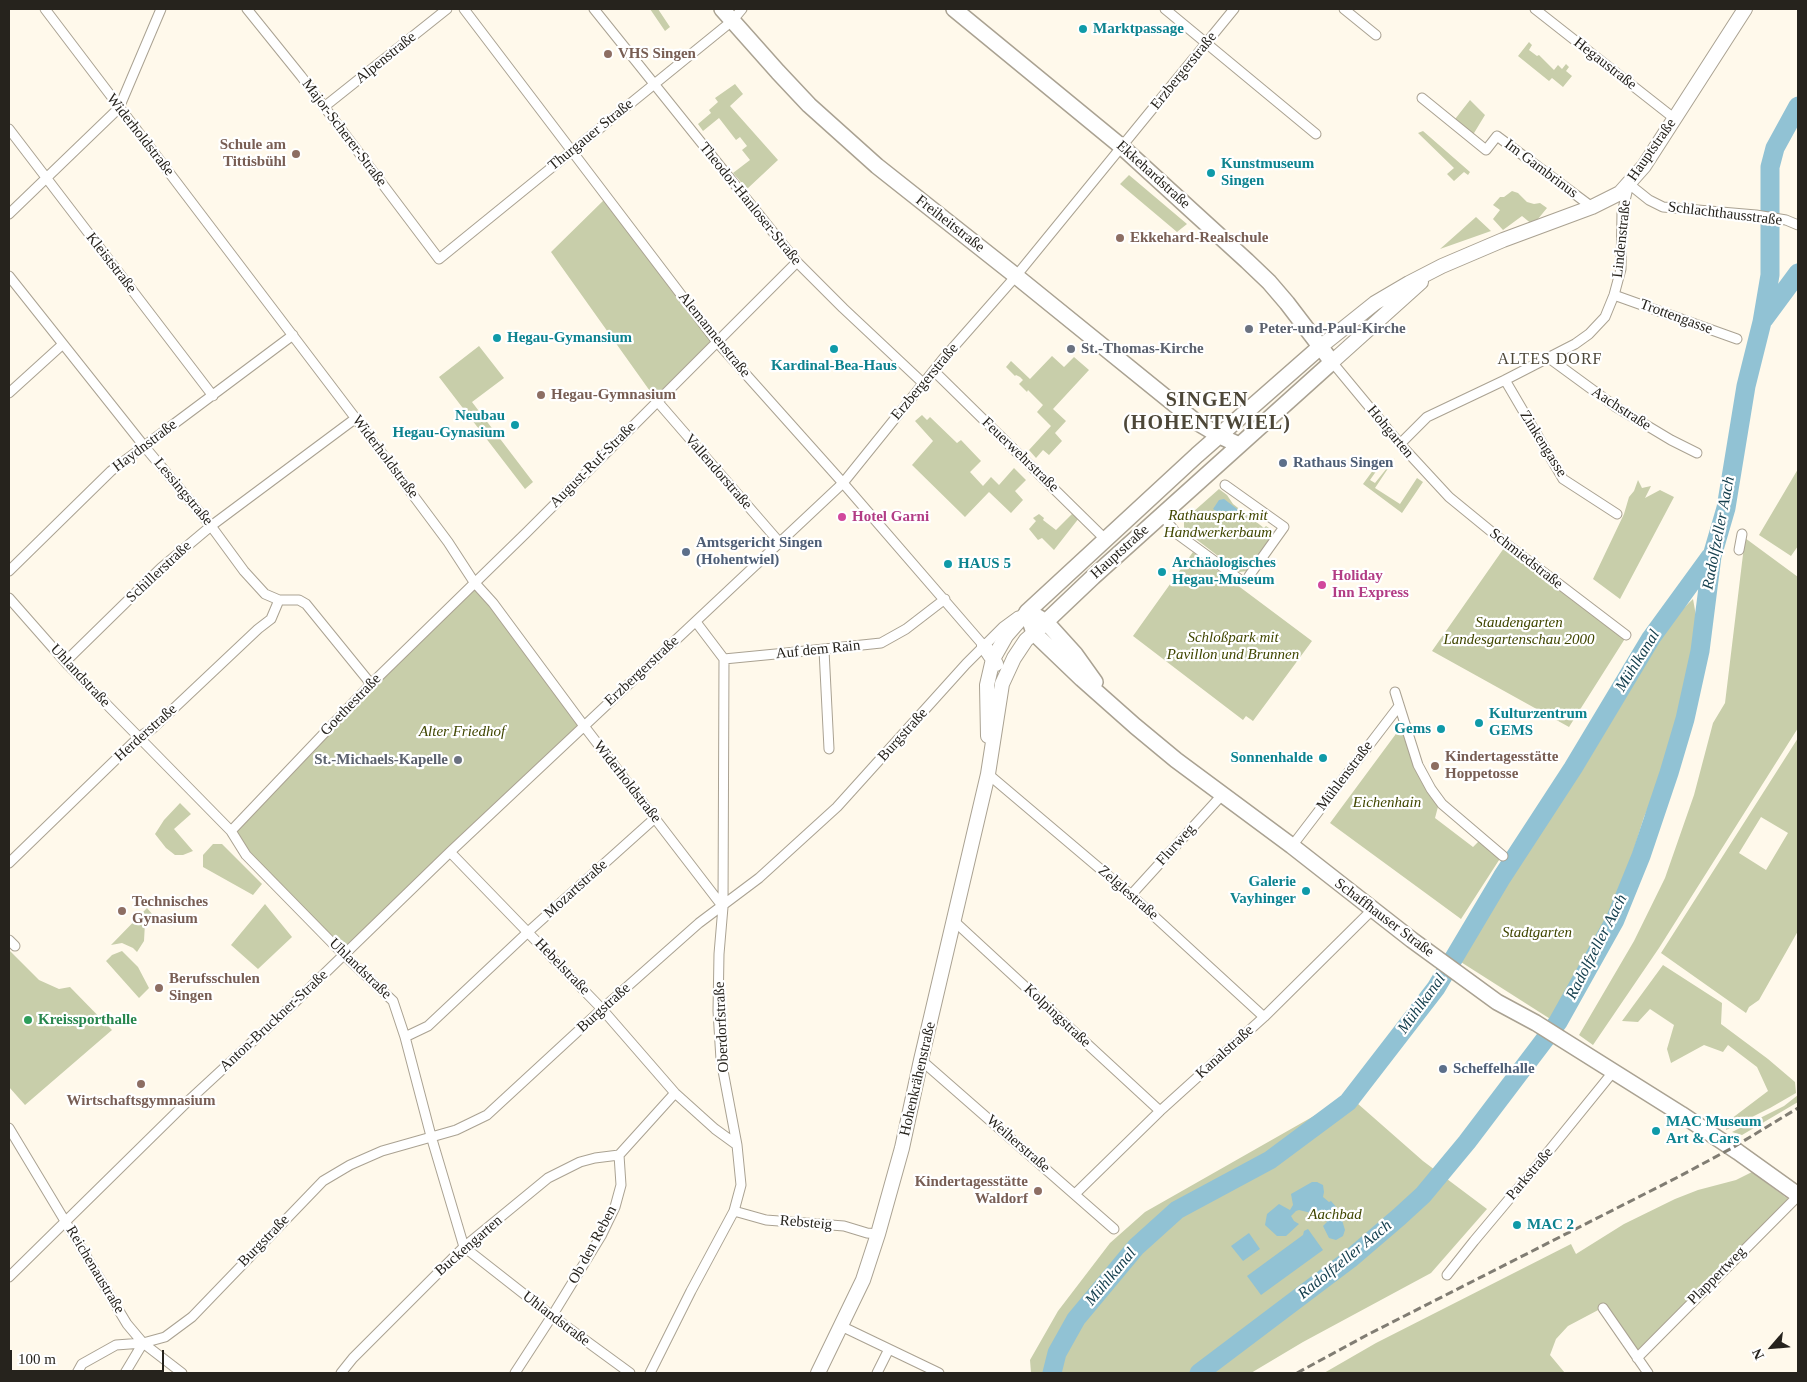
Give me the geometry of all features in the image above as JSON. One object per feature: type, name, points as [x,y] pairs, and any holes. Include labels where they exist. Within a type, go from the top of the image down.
[{"type":"main road","name":"Freiheitstraße","points":[[722,9],[809,105],[888,174],[1195,422],[1239,445]]},
{"type":"main road","name":"Ekkehardstraße","points":[[954,9],[1122,147],[1269,282],[1332,362]]},
{"type":"main road","name":"Hauptstraße","points":[[1027,612],[1197,455],[1320,347],[1381,299],[1394,290],[1442,266],[1503,240],[1592,207],[1620,193],[1644,166],[1745,9]]},
{"type":"main road","name":"Hauptstraße","points":[[1034,633],[1430,273]]},
{"type":"main road","points":[[1195,422],[1199,439],[1197,455]]},
{"type":"main road","name":"Schaffhauser Straße","points":[[1027,612],[1046,622],[1075,654],[1110,702]]},
{"type":"main road","name":"Schaffhauser Straße","points":[[1027,612],[1034,633],[1082,679],[1176,760],[1292,846],[1438,959],[1496,1002],[1536,1023],[1613,1072],[1738,1152],[1798,1195]]},
{"type":"main road","name":"Hohenkrähenstraße","points":[[988,774],[987,685],[993,659],[1006,636],[1027,612]]},
{"type":"main road","name":"Hohenkrähenstraße","points":[[818,1373],[863,1280],[878,1234],[902,1148],[920,1060],[988,774],[1002,684],[1014,658],[1026,640],[1034,633]]},
{"type":"main road","points":[[984,646],[999,670],[1002,684]]},
{"type":"street","name":"Widerholdstraße","points":[[45,9],[356,418],[448,542],[474,582],[493,603],[584,726],[723,907]]},
{"type":"street","points":[[9,214],[119,108],[130,86],[161,9]]},
{"type":"street","name":"Major-Scherer-Straße","points":[[247,9],[439,259]]},
{"type":"street","name":"Alpenstraße","points":[[324,107],[447,9]]},
{"type":"street","name":"Alemannenstraße","points":[[464,9],[717,342],[843,482],[984,646]]},
{"type":"street","name":"Theodor-Hanloser-Straße","points":[[594,9],[653,85],[797,262],[924,384]]},
{"type":"street","name":"Thurgauer Straße","points":[[439,259],[732,21],[742,9]]},
{"type":"street","points":[[1165,9],[1316,134]]},
{"type":"street","name":"Erzbergerstraße","points":[[584,726],[843,482],[934,371],[1016,276],[1234,9]]},
{"type":"street","points":[[1344,9],[1376,35]]},
{"type":"street","name":"Hegaustraße","points":[[1534,9],[1675,118]]},
{"type":"street","name":"Im Gambrinus","points":[[1422,98],[1486,150],[1497,136],[1592,207]]},
{"type":"street","name":"Kleiststraße","points":[[9,129],[213,396]]},
{"type":"street","name":"Schlachthausstraße","points":[[1629,184],[1649,200],[1663,207],[1763,216],[1786,220],[1798,225]]},
{"type":"street","name":"Lindenstraße","points":[[1400,444],[1427,416],[1505,380],[1575,344],[1589,334],[1605,317],[1614,295],[1621,269],[1622,213],[1629,184]]},
{"type":"street","name":"August-Ruf-Straße","points":[[474,582],[797,262]]},
{"type":"street","name":"Lessingstraße","points":[[9,276],[144,446],[211,526],[244,571],[265,594],[279,600],[299,600],[306,604],[371,684]]},
{"type":"street","name":"Trottengasse","points":[[1614,295],[1737,339]]},
{"type":"street","name":"Haydnstraße","points":[[9,571],[111,472],[293,336]]},
{"type":"street","points":[[9,393],[63,344]]},
{"type":"street","name":"Aachstraße","points":[[1549,358],[1616,407],[1670,440],[1697,453]]},
{"type":"street","name":"Hohgarten","points":[[1332,362],[1430,478]]},
{"type":"street","name":"Feuerwehrstraße","points":[[934,371],[1106,540]]},
{"type":"street","name":"Zinkengasse","points":[[1505,380],[1563,478],[1617,514]]},
{"type":"street","name":"Vallendorstraße","points":[[657,400],[780,543]]},
{"type":"street","name":"Schillerstraße","points":[[65,662],[161,568],[211,526],[356,418]]},
{"type":"street","name":"Schmiedstraße","points":[[1430,478],[1456,503],[1497,537],[1626,635]]},
{"type":"street","points":[[1225,485],[1284,527],[1249,576]]},
{"type":"street","points":[[1162,515],[1176,533],[1239,579]]},
{"type":"street","points":[[1739,550],[1742,534]]},
{"type":"street","name":"Goethestraße","points":[[231,831],[371,684],[474,582]]},
{"type":"street","name":"Uhlandstraße","points":[[9,598],[65,662],[231,831],[246,855],[344,955],[393,1001],[405,1037],[431,1136],[464,1247],[552,1316],[630,1373]]},
{"type":"street","name":"Auf dem Rain","points":[[724,659],[824,650],[880,642],[891,638],[914,624],[945,599]]},
{"type":"street","name":"Herderstraße","points":[[9,863],[138,737],[152,729],[271,619],[279,600]]},
{"type":"street","name":"Burgstraße","points":[[143,1343],[165,1337],[192,1317],[323,1182],[350,1165],[382,1151],[456,1130],[487,1115],[602,1009],[700,923],[759,878],[837,807],[984,646],[1003,627],[1020,614],[1027,612]]},
{"type":"street","points":[[696,622],[724,659]]},
{"type":"street","points":[[824,650],[829,749]]},
{"type":"street","name":"Oberdorfstraße","points":[[650,1373],[734,1211],[741,1186],[737,1145],[720,1050],[718,1011],[718,954],[723,907],[724,659]]},
{"type":"street","points":[[1395,692],[1418,765],[1431,789],[1442,804],[1504,856]]},
{"type":"street","name":"Mühlenstraße","points":[[1292,846],[1398,706]]},
{"type":"street","name":"Anton-Bruckner-Straße","points":[[9,1277],[186,1103],[584,726]]},
{"type":"street","name":"Zelglestraße","points":[[988,774],[1131,895],[1264,1017]]},
{"type":"street","name":"Flurweg","points":[[1131,895],[1222,795]]},
{"type":"street","name":"Mozartstraße","points":[[405,1037],[428,1026],[528,932],[655,818]]},
{"type":"street","name":"Hebelstraße","points":[[450,852],[602,1009],[675,1093],[715,1129],[737,1145]]},
{"type":"street","name":"Kanalstraße","points":[[1075,1194],[1160,1111],[1264,1017],[1373,909]]},
{"type":"street","name":"Kolpingstraße","points":[[954,921],[1160,1111]]},
{"type":"street","name":"Weiherstraße","points":[[920,1060],[1114,1229]]},
{"type":"street","name":"Parkstraße","points":[[1447,1275],[1613,1072]]},
{"type":"street","points":[[619,1154],[675,1093]]},
{"type":"street","name":"Reichenaustraße","points":[[9,1128],[127,1324],[143,1343],[182,1373]]},
{"type":"street","name":"Buckengarten","points":[[341,1373],[353,1358],[464,1247],[548,1178],[580,1162],[619,1154]]},
{"type":"street","name":"Ob den Reben","points":[[515,1373],[601,1236],[615,1207],[621,1185],[619,1154]]},
{"type":"street","name":"Plappertweg","points":[[1637,1358],[1798,1195]]},
{"type":"street","name":"Rebsteig","points":[[734,1211],[766,1220],[844,1226],[867,1233],[878,1234]]},
{"type":"street","points":[[1603,1308],[1648,1373]]},
{"type":"street","points":[[841,1326],[939,1373]]},
{"type":"street","points":[[77,1373],[82,1364],[116,1345],[143,1343]]},
{"type":"street","points":[[125,1373],[143,1343]]},
{"type":"street","points":[[878,1373],[889,1349]]},
{"type":"green space","points":[[650,9],[658,9],[670,27],[665,31]]},
{"type":"green space","points":[[1529,42],[1532,45],[1529,50],[1537,56],[1539,55],[1554,70],[1558,65],[1562,69],[1566,64],[1569,67],[1566,71],[1572,76],[1563,87],[1552,78],[1549,81],[1518,56]]},
{"type":"green space","points":[[735,84],[743,94],[730,106],[778,160],[747,189],[733,173],[750,160],[742,150],[747,146],[740,137],[736,140],[719,118],[703,131],[698,124],[711,113],[709,110],[718,102],[715,98]]},
{"type":"green space","points":[[1470,100],[1485,115],[1471,138],[1452,123]]},
{"type":"green space","points":[[1423,131],[1470,172],[1468,175],[1464,172],[1454,181],[1447,174],[1454,168],[1418,133]]},
{"type":"green space","points":[[1129,175],[1187,224],[1177,232],[1120,184]]},
{"type":"green space","points":[[1512,191],[1518,193],[1527,202],[1540,203],[1547,208],[1533,225],[1522,216],[1503,230],[1493,219],[1500,210],[1493,205],[1500,197],[1504,197]]},
{"type":"green space","points":[[607,197],[717,342],[657,401],[551,252]]},
{"type":"green space","points":[[1476,217],[1491,231],[1440,249]]},
{"type":"green space","points":[[479,346],[504,378],[472,402],[533,482],[525,489],[439,377]]},
{"type":"green space","points":[[1052,356],[1064,367],[1074,357],[1089,370],[1053,409],[1066,421],[1055,433],[1062,441],[1049,455],[1043,450],[1036,458],[1029,450],[1051,426],[1037,412],[1043,405],[1019,384],[1023,380],[1015,376],[1006,367],[1011,361],[1030,379]]},
{"type":"green space","points":[[922,415],[927,420],[930,417],[957,443],[961,440],[981,461],[970,472],[983,486],[991,477],[999,485],[1014,468],[1026,480],[1015,491],[1023,500],[1011,513],[989,492],[965,517],[912,465],[933,441],[915,421]]},
{"type":"green space","points":[[1382,458],[1384,460],[1370,480],[1375,483],[1395,458],[1375,488],[1400,504],[1417,478],[1423,482],[1402,513],[1363,484]]},
{"type":"green space","points":[[1798,469],[1798,546],[1791,556],[1759,535]]},
{"type":"green space","points":[[1638,480],[1642,488],[1651,486],[1645,498],[1660,490],[1674,497],[1620,599],[1593,579]]},
{"type":"green space","name":"Rathauspark mit Handwerkerbaum","points":[[1219,489],[1227,495],[1233,504],[1264,528],[1266,526],[1276,533],[1248,571],[1239,572],[1184,530],[1184,520]]},
{"type":"green space","points":[[1074,512],[1079,518],[1054,550],[1042,538],[1038,540],[1029,529],[1036,521],[1033,518],[1039,514],[1044,518],[1043,520],[1056,530]]},
{"type":"green space","points":[[1745,538],[1798,577],[1798,728],[1659,948],[1593,1045],[1579,1035],[1634,941],[1665,878],[1694,795],[1713,723],[1725,703]]},
{"type":"green space","name":"Staudengarten Landesgartenschau 2000","points":[[1504,548],[1626,637],[1569,727],[1432,651]]},
{"type":"green space","name":"Schloßpark mit Pavillon und Brunnen","points":[[1193,552],[1312,641],[1253,721],[1246,716],[1243,720],[1133,636]]},
{"type":"green space","name":"Alter Friedhof","points":[[474,582],[584,726],[344,955],[231,831]]},
{"type":"green space","name":"Stadtgarten","points":[[1693,599],[1703,655],[1661,778],[1644,817],[1612,919],[1555,1022],[1453,957],[1574,768],[1652,639]]},
{"type":"green space","name":"Eichenhain","points":[[1401,727],[1415,767],[1439,803],[1435,818],[1473,847],[1480,840],[1501,857],[1461,919],[1330,823]]},
{"type":"green space","points":[[1798,738],[1798,931],[1759,1000],[1749,1007],[1746,1013],[1661,953]],"holes":[[[1761,817],[1788,833],[1766,870],[1739,853]]]},
{"type":"green space","points":[[180,803],[191,814],[174,829],[193,851],[183,855],[175,855],[166,848],[155,834],[164,820]]},
{"type":"green space","points":[[213,844],[222,844],[262,884],[253,895],[203,867],[203,855]]},
{"type":"green space","points":[[265,904],[292,937],[258,969],[231,945]]},
{"type":"green space","points":[[147,908],[153,915],[145,923],[144,941],[137,952],[122,943],[111,945]]},
{"type":"green space","points":[[9,950],[39,980],[59,989],[70,987],[112,1030],[25,1105],[9,1087]]},
{"type":"green space","points":[[122,951],[138,967],[149,988],[139,998],[106,961],[112,955]]},
{"type":"green space","points":[[1663,965],[1722,1003],[1721,1024],[1795,1082],[1796,1093],[1726,1130],[1727,1122],[1768,1091],[1757,1067],[1728,1045],[1723,1052],[1704,1045],[1671,1063],[1667,1049],[1674,1025],[1650,1009],[1638,1022],[1622,1021]]},
{"type":"green space","points":[[1798,1095],[1798,1102],[1742,1135],[1732,1132],[1784,1106]]},
{"type":"green space","name":"Aachbad","points":[[1349,1096],[1423,1161],[1487,1209],[1431,1273],[1303,1342],[1251,1373],[1031,1373],[1030,1360],[1058,1311],[1110,1243],[1145,1212]]},
{"type":"green space","points":[[1752,1172],[1792,1202],[1637,1358],[1602,1308],[1568,1326],[1556,1339],[1550,1355],[1565,1373],[1324,1373],[1376,1343],[1571,1244],[1576,1254],[1624,1224],[1675,1199],[1698,1190],[1736,1180]]},
{"type":"water","points":[[1224,499],[1241,512],[1238,516],[1225,511],[1219,513],[1213,509],[1219,500]]},
{"type":"water","points":[[1312,1182],[1323,1185],[1323,1197],[1329,1202],[1331,1201],[1337,1208],[1340,1215],[1337,1218],[1342,1220],[1345,1230],[1343,1236],[1336,1240],[1329,1238],[1323,1226],[1327,1222],[1324,1218],[1321,1220],[1317,1215],[1314,1218],[1311,1213],[1299,1210],[1291,1216],[1299,1224],[1286,1236],[1277,1236],[1265,1225],[1267,1214],[1279,1204],[1290,1210],[1293,1205],[1291,1194]]},
{"type":"water","points":[[1308,1229],[1323,1250],[1261,1295],[1247,1276],[1303,1235],[1304,1231]]},
{"type":"water","points":[[1249,1233],[1260,1249],[1243,1261],[1231,1246]]},
{"type":"waterway","name":"Radolfzeller Aach","points":[[1199,1373],[1350,1259],[1423,1195],[1467,1142],[1558,1022],[1615,920],[1641,856],[1685,719],[1700,651],[1712,556],[1726,508],[1746,386],[1762,322],[1770,275],[1770,167],[1775,148],[1798,106]]},
{"type":"waterway","name":"Radolfzeller Aach","points":[[1764,319],[1798,273]]},
{"type":"waterway","name":"Mühlkanal","points":[[1052,1373],[1057,1353],[1076,1319],[1136,1247],[1177,1210],[1270,1160],[1348,1102],[1436,988],[1502,877],[1573,768],[1651,638],[1710,557]]},
{"type":"railway","points":[[1297,1373],[1367,1335],[1680,1176],[1732,1148],[1798,1108]]},
{"type":"place","name":"Marktpassage","points":[[1083,29]]},
{"type":"place","name":"VHS Singen","points":[[608,54]]},
{"type":"place","name":"Schule am Tittisbühl","points":[[296,154]]},
{"type":"place","name":"Kunstmuseum Singen","points":[[1211,173]]},
{"type":"place","name":"Ekkehard-Realschule","points":[[1120,238]]},
{"type":"place","name":"Peter-und-Paul-Kirche","points":[[1249,329]]},
{"type":"place","name":"Hegau-Gymansium","points":[[497,338]]},
{"type":"place","name":"Kardinal-Bea-Haus","points":[[834,349]]},
{"type":"place","name":"St.-Thomas-Kirche","points":[[1071,349]]},
{"type":"place","name":"Hegau-Gymnasium","points":[[541,395]]},
{"type":"place","name":"Neubau Hegau-Gynasium","points":[[515,425]]},
{"type":"place","name":"Rathaus Singen","points":[[1283,463]]},
{"type":"place","name":"Hotel Garni","points":[[842,517]]},
{"type":"place","name":"Amtsgericht Singen (Hohentwiel)","points":[[686,552]]},
{"type":"place","name":"HAUS 5","points":[[948,564]]},
{"type":"place","name":"Archäologisches Hegau-Museum","points":[[1162,572]]},
{"type":"place","name":"Holiday Inn Express","points":[[1322,585]]},
{"type":"place","name":"Kulturzentrum GEMS","points":[[1479,723]]},
{"type":"place","name":"Gems","points":[[1441,729]]},
{"type":"place","name":"Sonnenhalde","points":[[1323,758]]},
{"type":"place","name":"St.-Michaels-Kapelle","points":[[458,760]]},
{"type":"place","name":"Kindertagesstätte Hoppetosse","points":[[1435,766]]},
{"type":"place","name":"Galerie Vayhinger","points":[[1306,891]]},
{"type":"place","name":"Technisches Gynasium","points":[[122,911]]},
{"type":"place","name":"Berufsschulen Singen","points":[[159,988]]},
{"type":"place","name":"Kreissporthalle","points":[[28,1020]]},
{"type":"place","name":"Scheffelhalle","points":[[1443,1069]]},
{"type":"place","name":"Wirtschaftsgymnasium","points":[[141,1084]]},
{"type":"place","name":"MAC Museum Art & Cars","points":[[1656,1131]]},
{"type":"place","name":"Kindertagesstätte Waldorf","points":[[1038,1191]]},
{"type":"place","name":"MAC 2","points":[[1517,1225]]},
{"type":"district","name":"ALTES DORF","points":[[1550,360]]},
{"type":"district","name":"SINGEN (HOHENTWIEL)","points":[[1207,412]]}]
